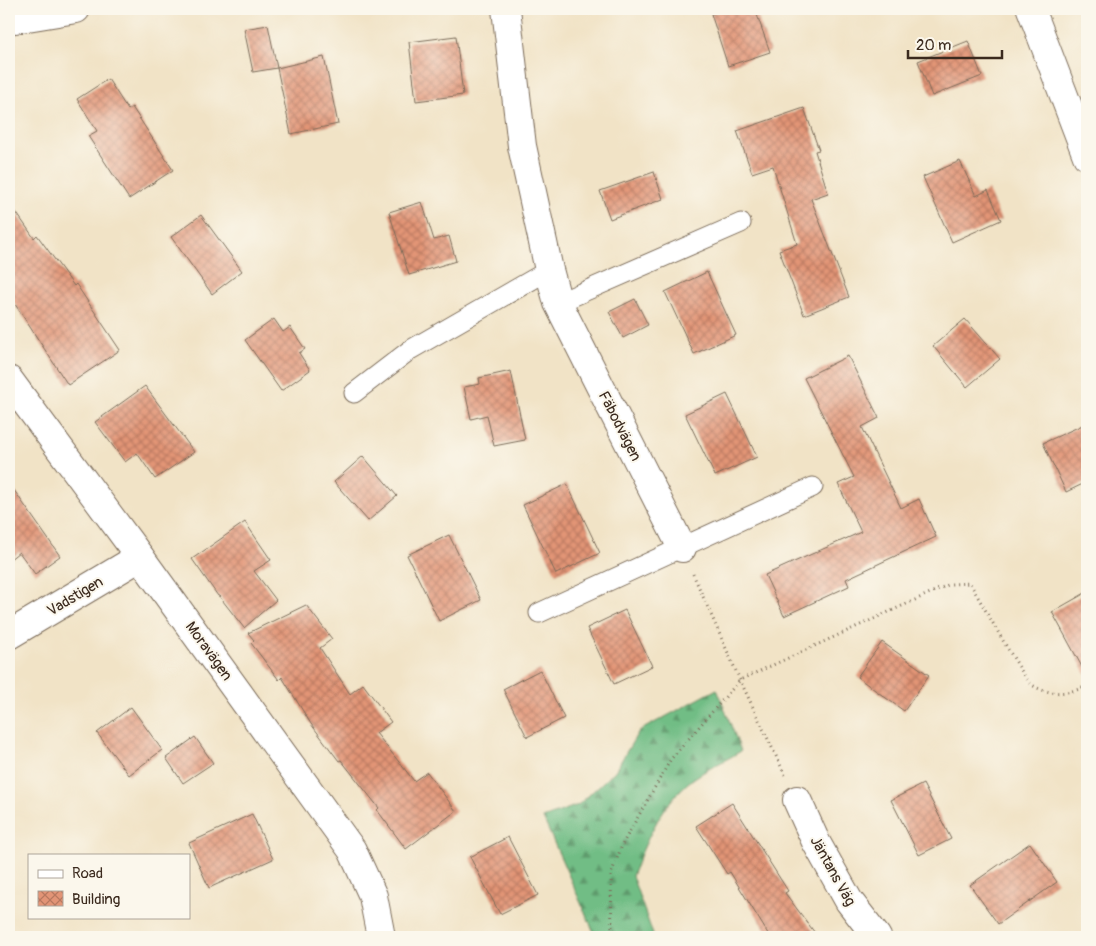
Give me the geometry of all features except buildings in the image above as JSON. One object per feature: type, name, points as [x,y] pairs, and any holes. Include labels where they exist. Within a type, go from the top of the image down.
[{"type":"street","points":[[9,20],[76,9]]},
{"type":"street","name":"Fäbodvägen","points":[[506,9],[522,146],[558,303],[682,548]]},
{"type":"street","points":[[1031,9],[1087,156]]},
{"type":"street","name":"Moravägen","points":[[9,380],[352,850],[373,896],[381,937]]},
{"type":"street","name":"Vadstigen","points":[[9,635],[140,557]]},
{"type":"street","name":"Jäntans Väg","points":[[797,800],[816,842],[849,902],[877,937]]},
{"type":"lane","points":[[558,303],[741,222]]},
{"type":"lane","points":[[354,393],[410,350],[549,270]]},
{"type":"lane","points":[[538,613],[813,487]]},
{"type":"path","points":[[682,548],[740,680],[797,800]]},
{"type":"path","points":[[612,937],[611,874],[623,843],[671,759],[740,680],[950,584],[970,583],[1030,685],[1056,694],[1075,691],[1087,686]]},
{"type":"green space","points":[[717,689],[741,751],[688,783],[661,814],[648,838],[632,876],[654,937],[596,937],[543,818],[578,805],[615,771],[639,731]]}]
